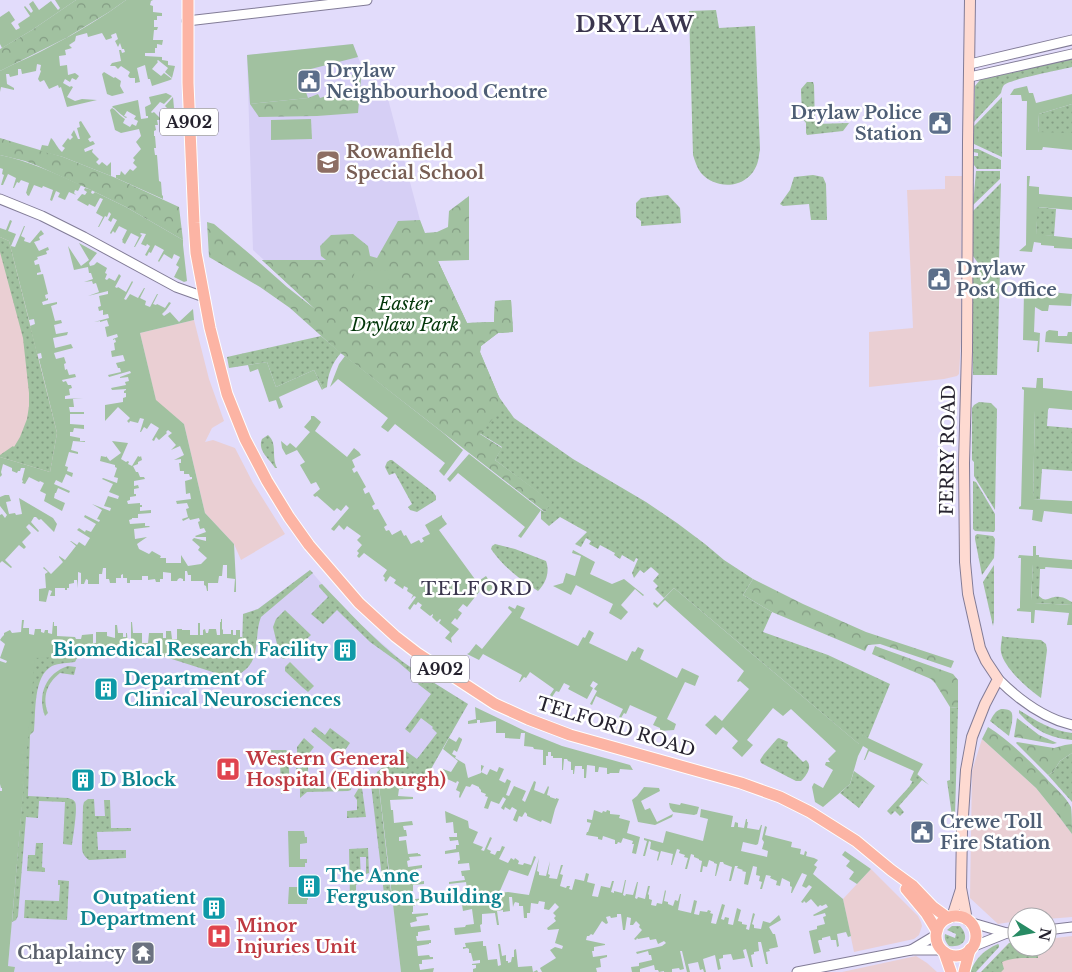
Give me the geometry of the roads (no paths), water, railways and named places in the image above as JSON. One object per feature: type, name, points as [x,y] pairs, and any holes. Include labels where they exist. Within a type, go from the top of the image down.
[{"type":"main road","name":"TELFORD ROAD","points":[[188,0],[188,83],[196,253],[217,358],[227,394],[245,438],[267,481],[289,517],[313,550],[359,603],[395,636],[417,653],[495,704],[570,735],[741,783],[780,797],[810,812],[856,840],[890,870],[913,886],[933,907],[950,917]]},
{"type":"main road","name":"FERRY ROAD","points":[[970,0],[967,351],[964,454],[965,562],[968,594],[980,648],[998,679]]},
{"type":"main road","points":[[968,921],[961,888],[966,770],[972,737],[985,704],[998,679]]},
{"type":"main road","name":"TELFORD ROAD","points":[[890,870],[926,913],[936,933]]},
{"type":"main road","points":[[950,917],[961,888]]},
{"type":"main road","points":[[951,972],[943,951],[938,944],[936,933],[941,923],[950,917],[960,917],[968,921],[972,925],[975,934],[974,943],[964,972]]},
{"type":"main road","points":[[943,951],[958,955],[971,948]]},
{"type":"street","points":[[187,20],[367,0]]},
{"type":"street","points":[[970,64],[1072,40]]},
{"type":"street","points":[[970,78],[1072,54]]},
{"type":"street","points":[[0,199],[60,225],[176,288],[204,297]]},
{"type":"street","points":[[998,679],[1020,700],[1037,711],[1072,725]]},
{"type":"street","points":[[968,921],[1007,933]]},
{"type":"street","points":[[1057,929],[1072,927]]},
{"type":"street","points":[[911,950],[936,933]]},
{"type":"street","points":[[971,948],[1007,933]]},
{"type":"street","points":[[797,972],[911,950],[943,951]]},
{"type":"place","name":"Drylaw Neighbourhood Centre","points":[[309,81]]},
{"type":"place","name":"Drylaw Police Station","points":[[940,123]]},
{"type":"place","name":"Rowanfield Special School","points":[[328,162]]},
{"type":"place","name":"Drylaw Post Office","points":[[939,279]]},
{"type":"place","name":"Biomedical Research Facility","points":[[345,650]]},
{"type":"place","name":"Department of Clinical Neurosciences","points":[[106,689]]},
{"type":"place","name":"Western General Hospital (Edinburgh)","points":[[228,769]]},
{"type":"place","name":"D Block","points":[[83,780]]},
{"type":"place","name":"Crewe Toll Fire Station","points":[[922,832]]},
{"type":"place","name":"The Anne Ferguson Building","points":[[309,886]]},
{"type":"place","name":"Outpatient Department","points":[[214,908]]},
{"type":"place","name":"Minor Injuries Unit","points":[[219,936]]},
{"type":"place","name":"Chaplaincy","points":[[143,953]]},
{"type":"district","name":"DRYLAW","points":[[635,24]]},
{"type":"district","name":"TELFORD","points":[[477,588]]},
{"type":"park label","name":"Easter Drylaw Park","points":[[405,314]]}]
